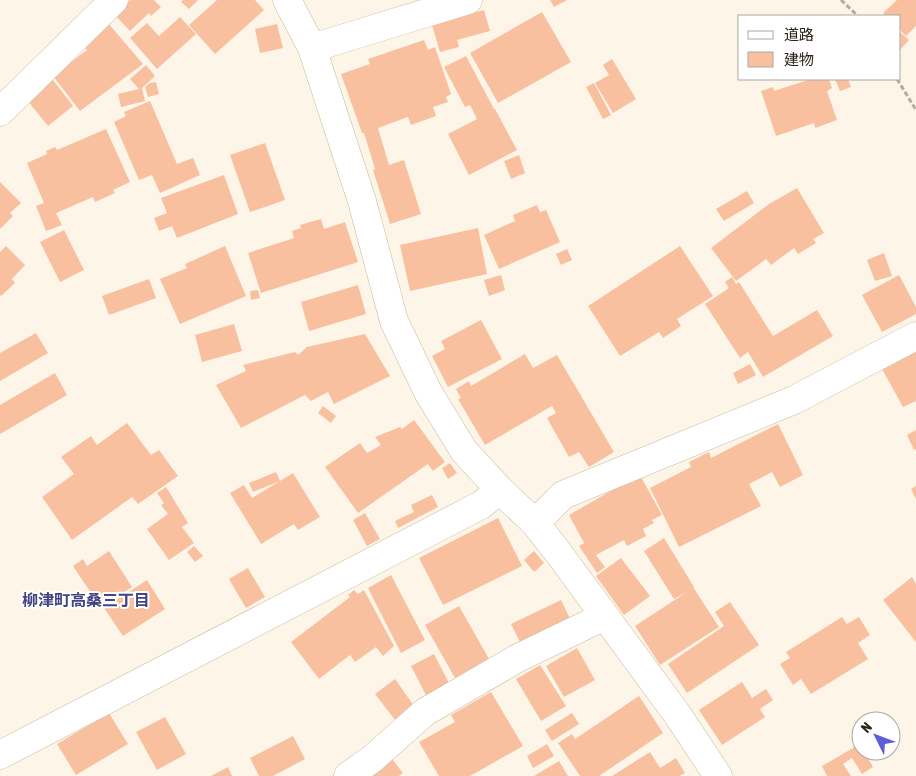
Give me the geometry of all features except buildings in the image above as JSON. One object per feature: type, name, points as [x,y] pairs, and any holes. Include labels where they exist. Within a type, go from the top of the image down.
[{"type":"street","points":[[0,112],[114,0]]},
{"type":"street","points":[[287,0],[312,48],[362,201],[394,321],[428,392],[464,451],[500,490],[535,523],[677,714],[718,776]]},
{"type":"street","points":[[312,48],[468,0]]},
{"type":"street","points":[[535,523],[563,495],[794,400],[916,336]]},
{"type":"street","points":[[0,755],[481,505],[500,490]]},
{"type":"street","points":[[348,776],[372,759],[425,712],[518,658],[605,616]]},
{"type":"path","points":[[842,0],[857,15]]},
{"type":"path","points":[[898,80],[916,110]]},
{"type":"district","name":"柳津町高桑三丁目","points":[[86,600]]}]
